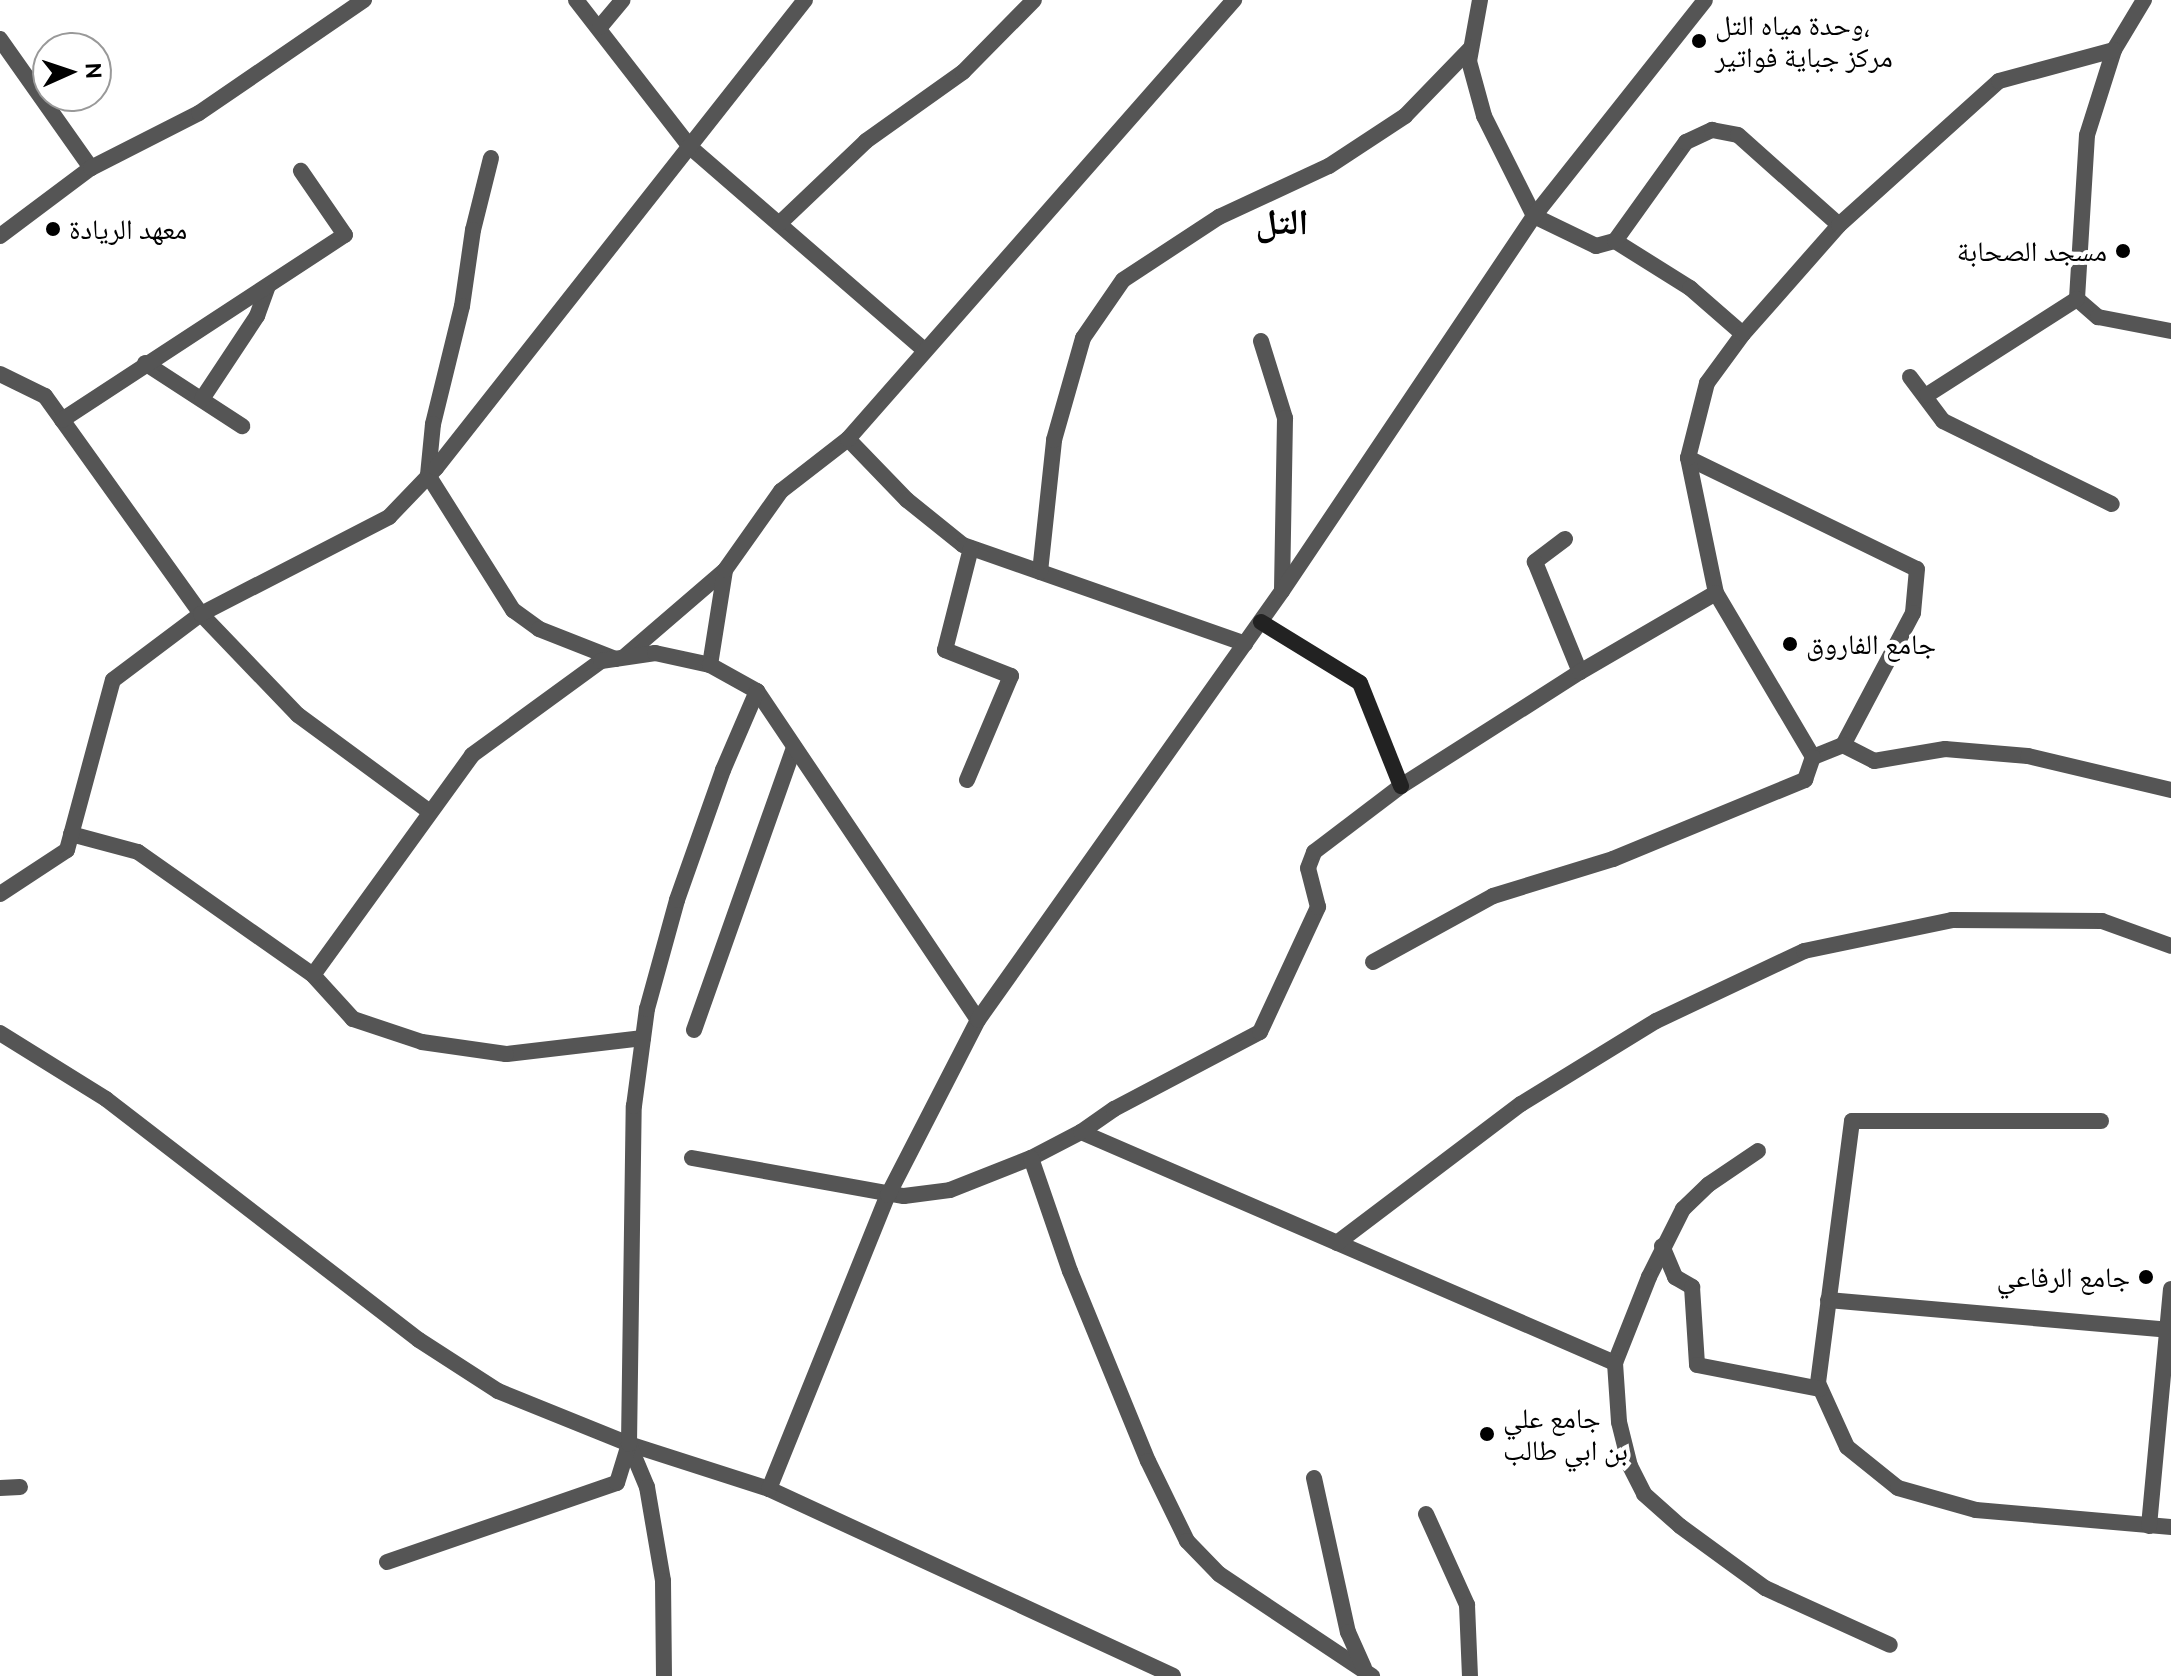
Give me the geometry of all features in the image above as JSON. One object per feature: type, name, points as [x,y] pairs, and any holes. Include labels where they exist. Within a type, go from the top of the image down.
[{"type":"street","points":[[0,236],[91,168],[199,113],[364,0]]},
{"type":"street","points":[[576,0],[600,27],[690,147],[924,350]]},
{"type":"street","points":[[600,27],[623,0]]},
{"type":"street","points":[[0,894],[67,850],[113,680],[201,614],[389,517],[428,475],[805,0]]},
{"type":"street","points":[[780,223],[866,141],[963,72],[1034,0]]},
{"type":"street","points":[[619,658],[725,570],[781,491],[848,439],[1234,0]]},
{"type":"street","points":[[1480,0],[1469,61],[1484,116],[1534,216],[1596,246],[1615,241],[1686,142],[1712,130],[1738,135],[1839,225]]},
{"type":"street","points":[[769,1489],[888,1195],[978,1020],[1261,622],[1534,216],[1705,0]]},
{"type":"street","points":[[2077,299],[2087,135],[2114,50],[2144,0]]},
{"type":"street","points":[[0,39],[91,168]]},
{"type":"street","points":[[1040,572],[1054,440],[1083,338],[1123,280],[1219,217],[1329,166],[1405,116],[1471,48]]},
{"type":"street","points":[[1813,757],[1716,593],[1688,458],[1707,383],[1743,334],[1839,225],[1999,81],[2114,50]]},
{"type":"street","points":[[491,158],[473,230],[462,306],[433,424],[428,475],[513,610],[539,629],[619,658]]},
{"type":"street","points":[[62,420],[345,235],[301,171]]},
{"type":"street","points":[[1615,241],[1690,288],[1743,334]]},
{"type":"street","points":[[202,399],[257,316],[267,288]]},
{"type":"street","points":[[2077,299],[2098,317],[2171,331]]},
{"type":"street","points":[[1927,395],[2077,299]]},
{"type":"street","points":[[1261,341],[1285,418],[1282,591]]},
{"type":"street","points":[[145,363],[242,426]]},
{"type":"street","points":[[0,374],[45,396],[201,614],[298,715],[430,812]]},
{"type":"street","points":[[1910,377],[1927,395],[1943,421],[2112,504]]},
{"type":"street","points":[[848,439],[907,500],[971,548],[1245,644]]},
{"type":"street","points":[[1373,962],[1493,896],[1613,859],[1805,780],[1813,757],[1843,745],[1913,613],[1917,569],[1688,458]]},
{"type":"street","points":[[1565,539],[1535,562],[1580,672]]},
{"type":"street","points":[[967,780],[1011,676],[945,650],[971,548]]},
{"type":"street","points":[[710,665],[725,570]]},
{"type":"street","points":[[692,1158],[888,1195],[950,1190],[1031,1158],[1081,1132],[1114,1109],[1260,1032],[1318,907],[1308,868],[1314,852],[1401,786],[1580,672],[1716,593]]},
{"type":"street","points":[[1261,622],[1360,683],[1401,786]]},
{"type":"street","points":[[313,975],[472,755],[601,661],[655,653],[710,665],[757,691],[978,1020]]},
{"type":"street","points":[[387,1562],[617,1483],[629,1444],[634,1106],[647,1009],[677,900],[723,770],[757,691]]},
{"type":"street","points":[[1843,745],[1874,761],[1945,749],[2028,756],[2171,790]]},
{"type":"street","points":[[694,1030],[794,747]]},
{"type":"street","points":[[71,834],[138,852],[313,975],[353,1019],[422,1042],[506,1054],[643,1038]]},
{"type":"street","points":[[1337,1243],[1521,1104],[1656,1021],[1804,951],[1952,920],[2102,921],[2171,946]]},
{"type":"street","points":[[1,1037],[106,1099],[419,1340],[498,1391],[629,1444],[769,1489],[1173,1676]]},
{"type":"street","points":[[2101,1121],[1852,1121],[1818,1383],[1847,1447],[1898,1488],[1976,1510],[2171,1527]]},
{"type":"street","points":[[1081,1132],[1615,1363]]},
{"type":"street","points":[[1758,1151],[1708,1185],[1683,1209],[1662,1246],[1615,1363],[1619,1422],[1630,1466],[1644,1494],[1680,1526],[1765,1588],[1890,1645]]},
{"type":"street","points":[[1031,1158],[1070,1271],[1148,1461],[1187,1541],[1219,1574],[1368,1672]]},
{"type":"street","points":[[1662,1246],[1675,1277],[1692,1287],[1697,1365],[1820,1389]]},
{"type":"street","points":[[2149,1526],[2171,1289]]},
{"type":"street","points":[[1828,1300],[2169,1329]]},
{"type":"street","points":[[629,1444],[647,1487],[663,1581],[664,1676]]},
{"type":"street","points":[[1314,1478],[1348,1632],[1368,1672]]},
{"type":"street","points":[[0,1488],[20,1487]]},
{"type":"street","points":[[1426,1514],[1467,1605],[1470,1676]]},
{"type":"place","name":"وحدة مياه التل، مركز جباية فواتير","points":[[1699,41]]},
{"type":"place","name":"معهد الريادة","points":[[53,229]]},
{"type":"place","name":"مسجد الصحابة","points":[[2123,251]]},
{"type":"place","name":"جامع الفاروق","points":[[1790,644]]},
{"type":"place","name":"جامع الرفاعي","points":[[2146,1277]]},
{"type":"place","name":"جامع علي بن ابي طالب","points":[[1487,1434]]},
{"type":"district","name":"التل","points":[[1282,221]]}]
